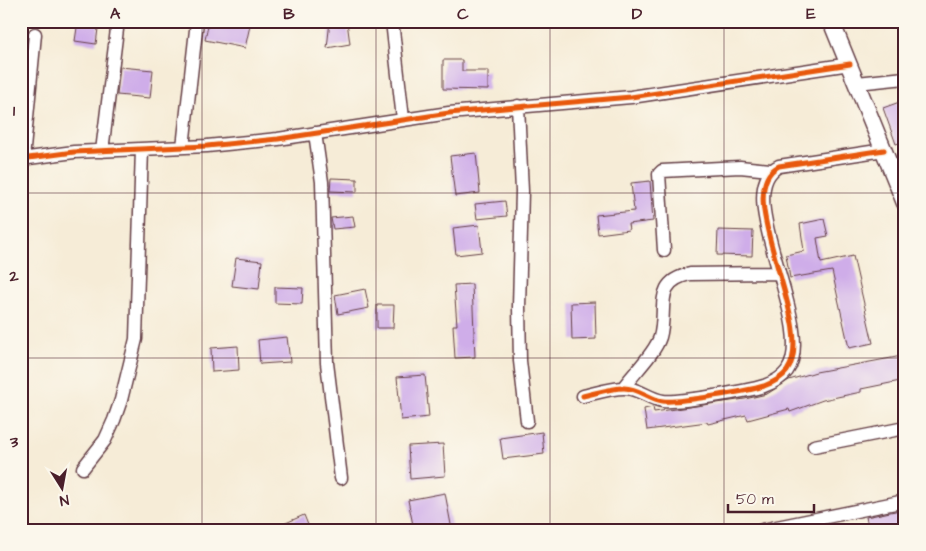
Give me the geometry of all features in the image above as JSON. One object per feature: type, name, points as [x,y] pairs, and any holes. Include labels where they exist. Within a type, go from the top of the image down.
[{"type":"main road","points":[[832,21],[905,203]]},
{"type":"street","points":[[102,150],[118,21]]},
{"type":"street","points":[[183,147],[197,21]]},
{"type":"street","points":[[392,21],[403,120]]},
{"type":"street","points":[[34,34],[22,159],[102,150],[183,147],[278,139],[403,120],[518,106],[631,97],[850,64]]},
{"type":"street","points":[[857,83],[905,78]]},
{"type":"street","points":[[518,106],[522,191],[519,298],[520,361],[527,421]]},
{"type":"street","points":[[316,133],[322,182],[327,363],[341,478]]},
{"type":"street","points":[[84,468],[105,440],[114,420],[121,400],[136,339],[142,149]]},
{"type":"street","points":[[664,250],[658,187],[659,174],[662,171],[740,167],[770,170],[779,166],[884,150]]},
{"type":"street","points":[[583,396],[623,388],[642,391],[652,398],[672,401],[765,386],[786,372],[792,361],[793,339],[787,303],[778,273],[764,205],[764,184],[770,170]]},
{"type":"street","points":[[623,388],[660,336],[665,291],[669,283],[677,277],[690,274],[778,273]]},
{"type":"street","points":[[814,446],[905,428]]},
{"type":"street","points":[[762,530],[905,501]]},
{"type":"building","points":[[78,21],[99,21],[96,44],[75,41]]},
{"type":"building","points":[[209,21],[251,21],[245,48],[205,40]]},
{"type":"building","points":[[330,21],[347,22],[350,44],[327,48]]},
{"type":"building","points":[[443,60],[462,60],[462,71],[488,71],[488,90],[443,89]]},
{"type":"building","points":[[120,67],[153,70],[150,98],[117,95]]},
{"type":"building","points":[[905,100],[905,141],[896,144],[883,108]]},
{"type":"building","points":[[476,153],[480,193],[455,196],[450,156]]},
{"type":"building","points":[[331,178],[357,179],[357,192],[330,191]]},
{"type":"building","points":[[650,181],[653,221],[628,224],[629,230],[598,234],[596,215],[634,211],[631,183]]},
{"type":"building","points":[[505,201],[507,216],[477,219],[475,204]]},
{"type":"building","points":[[353,216],[355,227],[333,229],[331,218]]},
{"type":"building","points":[[824,219],[828,236],[817,238],[821,263],[853,256],[873,343],[849,348],[832,271],[790,278],[786,255],[804,251],[800,224]]},
{"type":"building","points":[[479,225],[482,252],[456,255],[453,228]]},
{"type":"building","points":[[718,230],[753,231],[752,256],[717,255]]},
{"type":"building","points":[[236,258],[262,261],[259,289],[232,286]]},
{"type":"building","points":[[472,284],[475,357],[455,358],[453,325],[457,325],[454,285]]},
{"type":"building","points":[[275,287],[303,288],[302,304],[275,303]]},
{"type":"building","points":[[365,289],[369,308],[338,314],[335,295]]},
{"type":"building","points":[[595,302],[596,339],[572,340],[571,303]]},
{"type":"building","points":[[377,305],[394,305],[393,328],[377,328]]},
{"type":"building","points":[[287,337],[290,362],[260,364],[258,340]]},
{"type":"building","points":[[238,346],[239,370],[212,372],[211,348]]},
{"type":"building","points":[[902,356],[905,380],[861,389],[861,392],[823,400],[790,412],[789,409],[748,420],[746,415],[708,424],[707,422],[647,430],[644,409],[653,407],[654,412],[745,399],[767,394],[789,380],[816,372]]},
{"type":"building","points":[[425,375],[429,417],[401,420],[397,377]]},
{"type":"building","points":[[542,432],[544,454],[503,459],[500,438]]},
{"type":"building","points":[[443,444],[445,476],[410,479],[408,446]]},
{"type":"building","points":[[445,493],[452,530],[414,530],[408,500]]},
{"type":"building","points":[[900,510],[905,530],[869,530],[866,517]]},
{"type":"building","points":[[304,515],[310,530],[270,530]]},
{"type":"cycle path","points":[[21,159],[74,152],[207,146],[278,139],[449,113],[631,97],[850,64]]},
{"type":"cycle path","points":[[583,396],[629,388],[663,401],[683,400],[756,388],[764,386],[782,376],[787,371],[794,351],[792,324],[768,230],[763,202],[766,180],[779,166],[884,150]]}]
